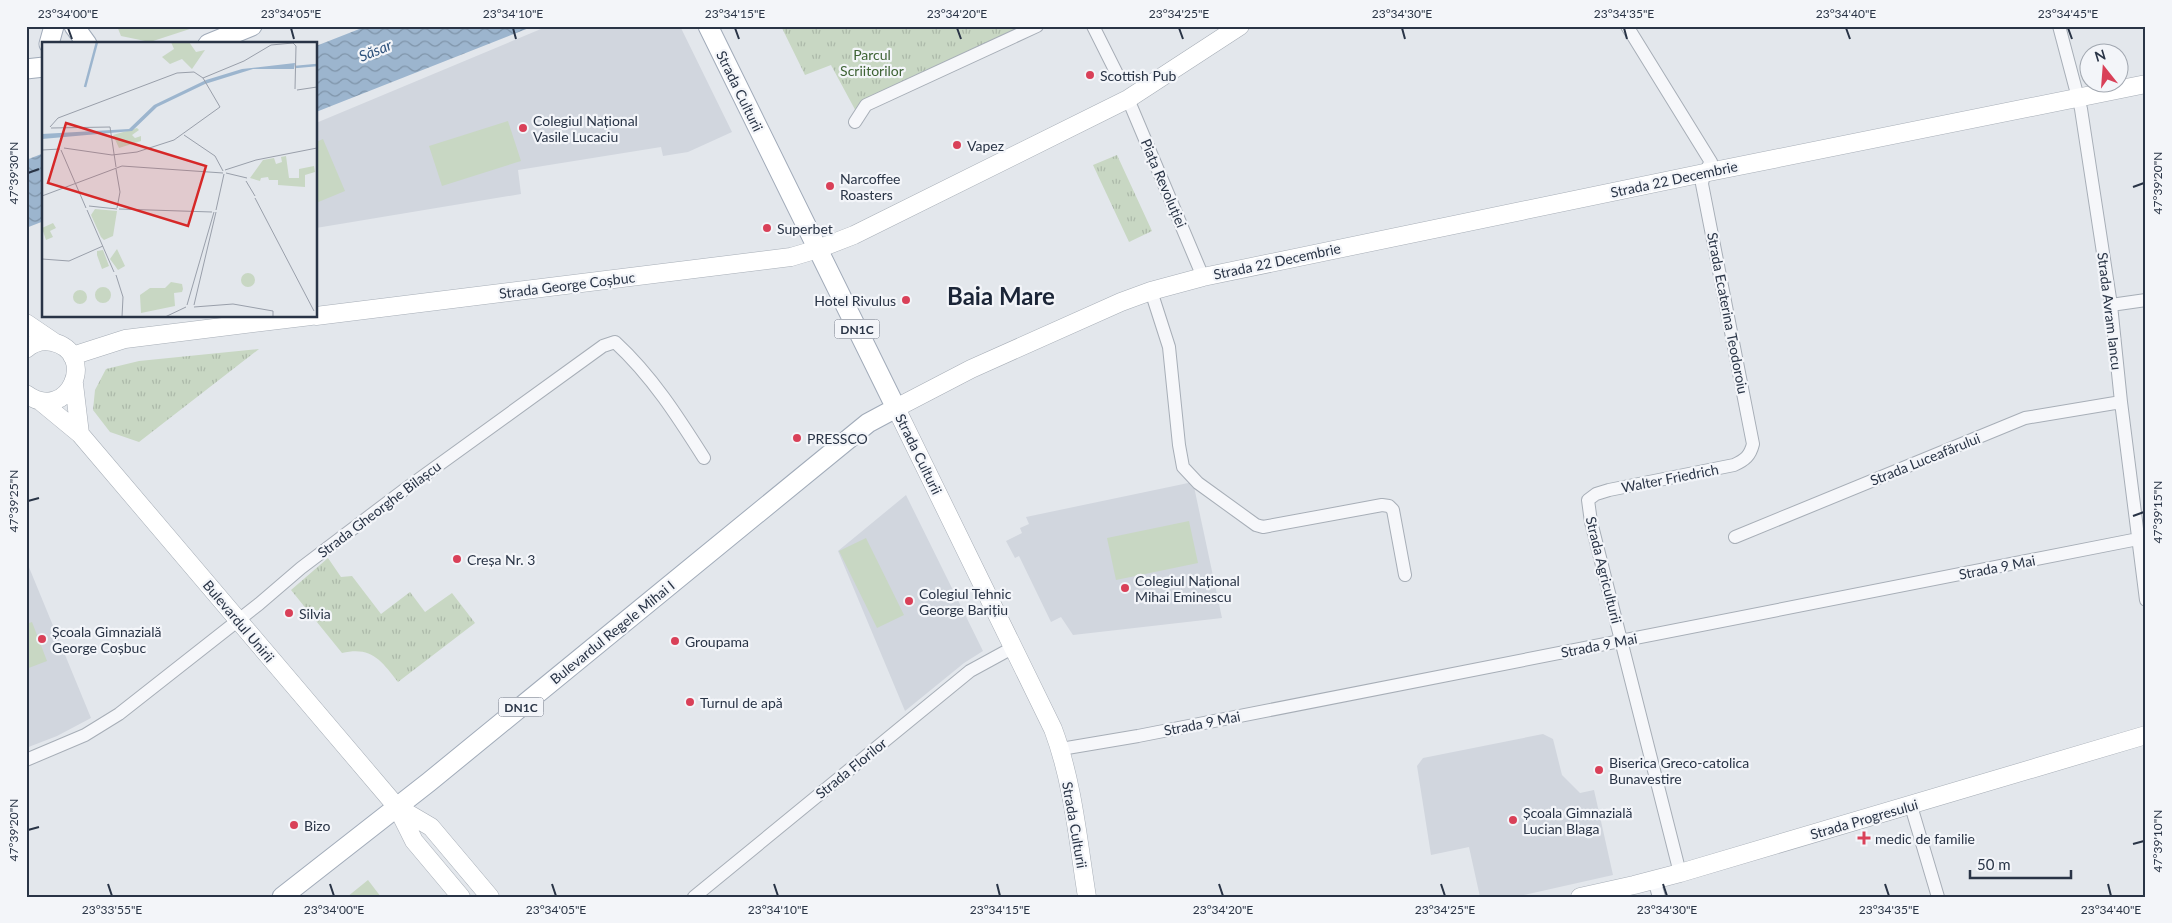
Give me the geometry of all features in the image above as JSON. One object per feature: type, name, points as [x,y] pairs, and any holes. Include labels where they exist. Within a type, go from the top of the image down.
[{"type":"main road","points":[[50,42],[54,26]]},
{"type":"main road","points":[[74,26],[85,42]]},
{"type":"main road","points":[[211,42],[230,30],[252,26]]},
{"type":"main road","name":"Strada Culturii","points":[[708,26],[1040,699],[1061,749],[1069,785],[1087,897]]},
{"type":"main road","points":[[818,249],[854,235],[1128,99],[1240,26]]},
{"type":"main road","name":"Strada 22 Decembrie","points":[[1203,277],[2146,84]]},
{"type":"main road","name":"Strada George Coșbuc","points":[[318,316],[791,257],[818,249]]},
{"type":"main road","points":[[896,408],[971,369],[1121,302],[1151,291],[1203,277]]},
{"type":"main road","points":[[72,356],[125,339],[295,318]]},
{"type":"main road","points":[[26,323],[62,345],[72,356],[76,370],[74,384],[80,434]]},
{"type":"main road","points":[[26,349],[42,342],[55,342]]},
{"type":"main road","name":"Bulevardul Unirii","points":[[33,398],[57,400],[67,393],[74,384]]},
{"type":"main road","name":"Bulevardul Unirii","points":[[33,398],[80,434],[397,807],[414,841],[461,897]]},
{"type":"main road","name":"Bulevardul Regele Mihai I","points":[[282,897],[397,807],[868,423],[896,408]]},
{"type":"main road","name":"Strada Progresului","points":[[1580,897],[1656,888],[1680,873],[2146,735]]},
{"type":"main road","name":"Bulevardul Unirii","points":[[397,807],[431,827],[490,897]]},
{"type":"street","points":[[855,122],[866,105],[1037,26]]},
{"type":"street","points":[[1093,26],[1117,74]]},
{"type":"street","name":"Strada Ecaterina Teodoroiu","points":[[1627,26],[1711,162],[1704,173],[1702,184],[1752,434],[1751,454]]},
{"type":"street","name":"Strada Avram Iancu","points":[[2059,26],[2079,98],[2111,305],[2146,600]]},
{"type":"street","name":"Piața Revoluției","points":[[1128,99],[1203,277]]},
{"type":"street","points":[[1151,291],[1169,346],[1179,445],[1183,467],[1186,471],[1198,483],[1256,525],[1263,527],[1382,505],[1389,506],[1393,510],[1405,574]]},
{"type":"street","points":[[2111,305],[2146,300]]},
{"type":"street","name":"Strada Gheorghe Bilașcu","points":[[26,760],[85,735],[118,714],[301,568],[404,490],[603,346],[615,342],[625,352],[665,397],[704,458]]},
{"type":"street","name":"Strada Luceafărului","points":[[1735,537],[2025,418],[2121,402]]},
{"type":"street","name":"Walter Friedrich","points":[[1588,500],[1596,494],[1609,490],[1734,465],[1744,461],[1751,454]]},
{"type":"street","name":"Strada Agriculturii","points":[[1588,500],[1591,522],[1680,873]]},
{"type":"street","name":"Strada 9 Mai","points":[[1061,749],[1138,736],[2138,540]]},
{"type":"street","name":"Strada Florilor","points":[[694,897],[970,671],[1014,647]]},
{"type":"street","points":[[1910,806],[1938,897]]},
{"type":"shaded area","name":"Colegiul Național Vasile Lucaciu","points":[[548,26],[680,26],[732,132],[688,152],[663,156],[661,147],[518,170],[521,194],[318,228],[318,122]]},
{"type":"shaded area","name":"Colegiul Național Mihai Eminescu","points":[[1193,482],[1222,618],[1073,635],[1061,617],[1051,622],[1019,556],[1015,558],[1006,541],[1022,533],[1020,528],[1029,524],[1026,517]]},
{"type":"shaded area","name":"Colegiul Tehnic George Barițiu","points":[[906,495],[983,651],[964,663],[905,711],[838,551]]},
{"type":"shaded area","name":"Școala Gimnazială George Coșbuc","points":[[26,560],[91,718],[57,736],[26,748]]},
{"type":"shaded area","name":"Școala Gimnazială Lucian Blaga","points":[[1543,734],[1553,739],[1562,775],[1580,793],[1594,790],[1613,875],[1515,897],[1480,897],[1469,847],[1431,855],[1417,766],[1423,758]]},
{"type":"green space","points":[[117,26],[199,26],[150,42],[121,36]]},
{"type":"green space","name":"Parcul Scriitorilor","points":[[781,26],[1037,26],[866,105],[859,117],[831,65],[805,75]]},
{"type":"green space","points":[[508,121],[521,161],[442,186],[429,146]]},
{"type":"green space","points":[[323,139],[345,191],[318,202],[318,141]]},
{"type":"green space","points":[[1117,155],[1152,231],[1129,242],[1093,165]]},
{"type":"green space","points":[[259,349],[139,442],[110,432],[93,410],[95,390],[106,369],[139,361]]},
{"type":"green space","points":[[1189,521],[1198,563],[1116,580],[1107,538]]},
{"type":"green space","points":[[866,538],[904,615],[877,628],[839,551]]},
{"type":"green space","points":[[328,558],[341,577],[352,576],[381,614],[410,592],[425,612],[452,593],[475,623],[398,682],[380,661],[368,653],[352,651],[342,653],[291,590]]},
{"type":"green space","points":[[32,622],[47,661],[26,669],[26,624]]},
{"type":"green space","points":[[368,880],[381,897],[347,897]]},
{"type":"water","name":"Săsar","points":[[367,26],[534,26],[318,111],[318,45]]},
{"type":"water","points":[[42,154],[42,222],[26,228],[26,160]]},
{"type":"place","name":"Scottish Pub","points":[[1090,75]]},
{"type":"place","name":"Colegiul Național Vasile Lucaciu","points":[[523,128]]},
{"type":"place","name":"Vapez","points":[[957,145]]},
{"type":"place","name":"Narcoffee Roasters","points":[[830,186]]},
{"type":"place","name":"Superbet","points":[[767,228]]},
{"type":"place","name":"Hotel Rivulus","points":[[906,300]]},
{"type":"place","name":"PRESSCO","points":[[797,438]]},
{"type":"place","name":"Creșa Nr. 3","points":[[457,559]]},
{"type":"place","name":"Colegiul Național Mihai Eminescu","points":[[1125,588]]},
{"type":"place","name":"Colegiul Tehnic George Barițiu","points":[[909,601]]},
{"type":"place","name":"Silvia","points":[[289,613]]},
{"type":"place","name":"Școala Gimnazială George Coșbuc","points":[[42,639]]},
{"type":"place","name":"Groupama","points":[[675,641]]},
{"type":"place","name":"Turnul de apă","points":[[690,702]]},
{"type":"place","name":"Biserica Greco-catolica Bunavestire","points":[[1599,770]]},
{"type":"place","name":"Școala Gimnazială Lucian Blaga","points":[[1513,820]]},
{"type":"place","name":"Bizo","points":[[294,825]]},
{"type":"place","name":"medic de familie","points":[[1864,838]]},
{"type":"district","name":"Baia Mare","points":[[1001,295]]}]
